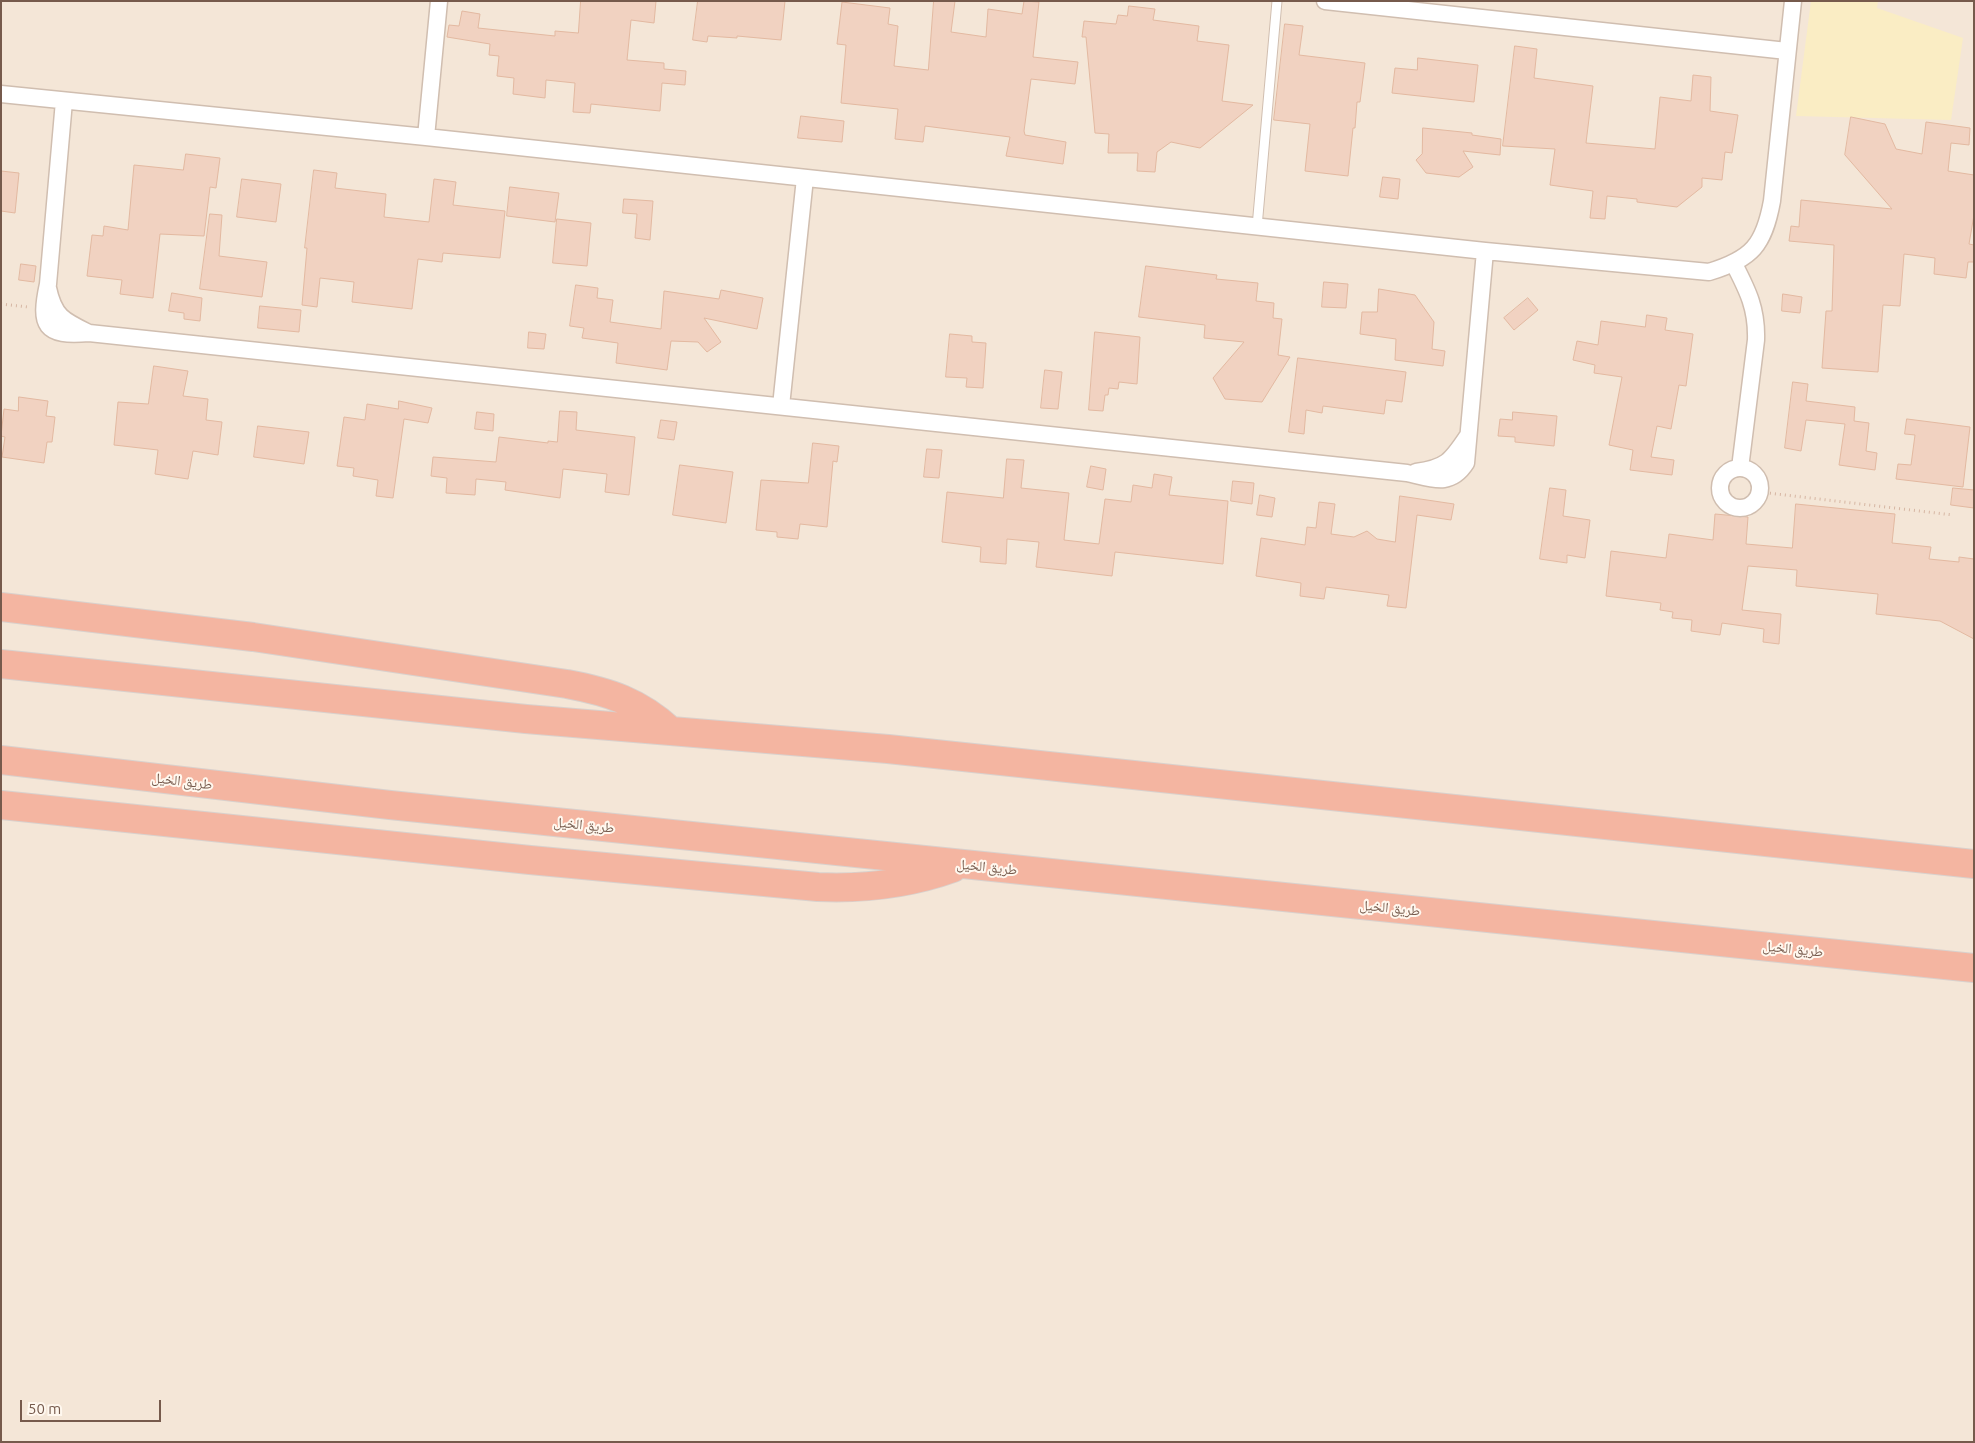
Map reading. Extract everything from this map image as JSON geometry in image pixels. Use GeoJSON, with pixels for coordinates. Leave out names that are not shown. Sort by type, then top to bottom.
{"type":"FeatureCollection","features":[{"type":"Feature","properties":{"kind":"highway"},"geometry":{"type":"LineString","coordinates":[[1,607],[253,637],[567,684],[628,700],[658,719],[670,731]]}},
{"type":"Feature","properties":{"kind":"highway"},"geometry":{"type":"LineString","coordinates":[[1,664],[376,704],[898,750],[1974,864]]}},
{"type":"Feature","properties":{"kind":"highway","name":"طريق الخيل"},"geometry":{"type":"LineString","coordinates":[[1,760],[390,805],[1974,968]]}},
{"type":"Feature","properties":{"kind":"highway"},"geometry":{"type":"LineString","coordinates":[[1,805],[530,860],[826,887],[867,887],[891,884],[940,873],[963,864]]}},
{"type":"Feature","properties":{"kind":"street"},"geometry":{"type":"LineString","coordinates":[[426,137],[439,1]]}},
{"type":"Feature","properties":{"kind":"street"},"geometry":{"type":"LineString","coordinates":[[1325,1],[1787,51]]}},
{"type":"Feature","properties":{"kind":"street"},"geometry":{"type":"LineString","coordinates":[[1,94],[426,137],[1485,251],[1709,272],[1734,264],[1754,248],[1768,226],[1793,1]]}},
{"type":"Feature","properties":{"kind":"street"},"geometry":{"type":"LineString","coordinates":[[64,101],[48,284],[43,308],[48,326],[64,335],[89,333],[1407,473],[1441,480],[1452,478],[1460,472],[1466,463],[1485,251]]}},
{"type":"Feature","properties":{"kind":"street"},"geometry":{"type":"LineString","coordinates":[[781,406],[805,178]]}},
{"type":"Feature","properties":{"kind":"street"},"geometry":{"type":"LineString","coordinates":[[1734,264],[1748,291],[1754,307],[1757,324],[1740,468]]}},
{"type":"Feature","properties":{"kind":"street"},"geometry":{"type":"LineString","coordinates":[[48,284],[51,300],[59,315],[65,321],[89,333]]}},
{"type":"Feature","properties":{"kind":"street"},"geometry":{"type":"LineString","coordinates":[[1740,468],[1747,470],[1758,478],[1760,492],[1753,504],[1740,509],[1728,504],[1723,498],[1721,485],[1723,478],[1733,470],[1740,468]]}},
{"type":"Feature","properties":{"kind":"lane"},"geometry":{"type":"LineString","coordinates":[[1257,227],[1277,1]]}},
{"type":"Feature","properties":{"kind":"path"},"geometry":{"type":"LineString","coordinates":[[1,304],[43,308]]}},
{"type":"Feature","properties":{"kind":"path"},"geometry":{"type":"LineString","coordinates":[[1760,492],[1953,515]]}},
{"type":"Feature","properties":{"kind":"shaded area"},"geometry":{"type":"Polygon","coordinates":[[[1,1],[1974,1],[1974,1442],[1,1442],[1,1]]]}},
{"type":"Feature","properties":{"kind":"sand"},"geometry":{"type":"Polygon","coordinates":[[[1811,1],[1878,1],[1877,8],[1963,38],[1951,120],[1796,116],[1811,1]]]}},
{"type":"Feature","properties":{"kind":"building"},"geometry":{"type":"Polygon","coordinates":[[[581,1],[656,1],[654,23],[631,20],[627,60],[664,63],[664,69],[686,71],[685,85],[662,83],[660,111],[591,104],[590,113],[573,112],[575,83],[546,80],[545,98],[513,94],[514,78],[497,76],[499,56],[489,55],[490,44],[447,37],[449,25],[459,26],[462,11],[480,14],[478,28],[555,36],[555,31],[578,33],[581,1]]]}},
{"type":"Feature","properties":{"kind":"building"},"geometry":{"type":"Polygon","coordinates":[[[698,1],[785,1],[781,40],[737,36],[737,38],[708,36],[707,42],[693,40],[698,1]]]}},
{"type":"Feature","properties":{"kind":"building"},"geometry":{"type":"Polygon","coordinates":[[[934,1],[955,1],[951,32],[986,37],[988,9],[1022,14],[1024,1],[1039,2],[1033,57],[1078,62],[1075,84],[1031,79],[1024,131],[1025,135],[1066,142],[1063,164],[1006,156],[1010,137],[925,126],[923,142],[895,139],[898,109],[841,103],[846,45],[837,44],[842,2],[890,8],[888,24],[898,26],[894,66],[928,70],[934,1]]]}},
{"type":"Feature","properties":{"kind":"building"},"geometry":{"type":"Polygon","coordinates":[[[1129,6],[1155,9],[1153,20],[1199,26],[1197,41],[1229,45],[1222,101],[1253,105],[1200,148],[1171,142],[1157,152],[1155,172],[1137,171],[1138,153],[1108,153],[1109,134],[1095,133],[1086,37],[1082,37],[1084,21],[1116,24],[1118,15],[1127,16],[1129,6]]]}},
{"type":"Feature","properties":{"kind":"building"},"geometry":{"type":"Polygon","coordinates":[[[1285,24],[1303,26],[1299,55],[1365,63],[1360,102],[1357,102],[1355,128],[1353,128],[1348,176],[1305,171],[1310,124],[1274,120],[1285,24]]]}},
{"type":"Feature","properties":{"kind":"building"},"geometry":{"type":"Polygon","coordinates":[[[1515,46],[1537,49],[1534,78],[1593,86],[1586,143],[1655,149],[1660,97],[1691,101],[1693,75],[1711,77],[1710,111],[1738,115],[1732,153],[1725,152],[1722,180],[1702,178],[1702,187],[1677,207],[1637,202],[1637,199],[1607,196],[1605,219],[1590,218],[1593,191],[1550,185],[1555,149],[1503,146],[1515,46]]]}},
{"type":"Feature","properties":{"kind":"building"},"geometry":{"type":"Polygon","coordinates":[[[1418,58],[1478,65],[1474,102],[1392,93],[1395,68],[1417,70],[1418,58]]]}},
{"type":"Feature","properties":{"kind":"building"},"geometry":{"type":"Polygon","coordinates":[[[801,116],[844,121],[842,142],[798,138],[801,116]]]}},
{"type":"Feature","properties":{"kind":"building"},"geometry":{"type":"Polygon","coordinates":[[[1851,117],[1885,124],[1896,149],[1922,154],[1926,122],[1970,128],[1969,145],[1951,143],[1948,171],[1974,175],[1974,215],[1969,244],[1974,245],[1974,262],[1968,262],[1966,278],[1934,274],[1935,258],[1904,254],[1900,306],[1883,305],[1878,372],[1822,368],[1826,311],[1832,311],[1834,245],[1789,241],[1791,226],[1799,227],[1801,200],[1892,209],[1845,155],[1851,117]]]}},
{"type":"Feature","properties":{"kind":"building"},"geometry":{"type":"Polygon","coordinates":[[[1423,128],[1472,133],[1472,135],[1501,139],[1500,155],[1463,151],[1473,167],[1459,177],[1426,173],[1416,160],[1422,154],[1423,128]]]}},
{"type":"Feature","properties":{"kind":"building"},"geometry":{"type":"Polygon","coordinates":[[[186,154],[220,158],[216,188],[210,187],[204,236],[160,234],[153,298],[120,294],[122,280],[87,276],[92,235],[103,236],[104,226],[128,230],[134,165],[183,170],[186,154]]]}},
{"type":"Feature","properties":{"kind":"building"},"geometry":{"type":"Polygon","coordinates":[[[314,170],[337,173],[335,188],[386,194],[384,217],[429,222],[434,179],[456,182],[453,205],[505,211],[500,258],[443,253],[442,262],[418,259],[412,309],[352,302],[354,282],[320,278],[317,307],[302,305],[307,248],[305,248],[314,170]]]}},
{"type":"Feature","properties":{"kind":"building"},"geometry":{"type":"Polygon","coordinates":[[[1,171],[19,173],[15,213],[1,211],[1,171]]]}},
{"type":"Feature","properties":{"kind":"building"},"geometry":{"type":"Polygon","coordinates":[[[1383,177],[1400,179],[1398,199],[1380,197],[1383,177]]]}},
{"type":"Feature","properties":{"kind":"building"},"geometry":{"type":"Polygon","coordinates":[[[242,179],[281,184],[276,222],[237,217],[242,179]]]}},
{"type":"Feature","properties":{"kind":"building"},"geometry":{"type":"Polygon","coordinates":[[[510,187],[559,193],[555,222],[507,216],[510,187]]]}},
{"type":"Feature","properties":{"kind":"building"},"geometry":{"type":"Polygon","coordinates":[[[624,199],[653,201],[650,240],[635,238],[637,214],[623,213],[624,199]]]}},
{"type":"Feature","properties":{"kind":"building"},"geometry":{"type":"Polygon","coordinates":[[[210,214],[222,215],[219,256],[267,262],[262,297],[200,289],[210,214]]]}},
{"type":"Feature","properties":{"kind":"building"},"geometry":{"type":"Polygon","coordinates":[[[557,219],[591,223],[587,266],[553,263],[557,219]]]}},
{"type":"Feature","properties":{"kind":"building"},"geometry":{"type":"Polygon","coordinates":[[[21,264],[36,266],[34,282],[19,280],[21,264]]]}},
{"type":"Feature","properties":{"kind":"building"},"geometry":{"type":"Polygon","coordinates":[[[1146,266],[1217,275],[1216,279],[1258,283],[1256,301],[1274,303],[1273,318],[1282,319],[1278,355],[1290,357],[1262,402],[1225,399],[1213,378],[1244,342],[1204,338],[1205,325],[1139,317],[1146,266]]]}},
{"type":"Feature","properties":{"kind":"building"},"geometry":{"type":"Polygon","coordinates":[[[1324,282],[1348,284],[1346,308],[1322,307],[1324,282]]]}},
{"type":"Feature","properties":{"kind":"building"},"geometry":{"type":"Polygon","coordinates":[[[576,285],[598,288],[597,298],[613,300],[610,322],[661,329],[664,291],[719,299],[721,290],[763,298],[757,329],[704,318],[721,342],[707,352],[698,342],[671,341],[667,370],[616,363],[618,343],[582,338],[584,328],[570,326],[576,285]]]}},
{"type":"Feature","properties":{"kind":"building"},"geometry":{"type":"Polygon","coordinates":[[[1379,289],[1415,295],[1434,322],[1432,349],[1445,351],[1443,366],[1395,360],[1396,339],[1360,334],[1362,312],[1377,312],[1379,289]]]}},
{"type":"Feature","properties":{"kind":"building"},"geometry":{"type":"Polygon","coordinates":[[[172,293],[202,298],[200,321],[184,319],[184,313],[169,311],[172,293]]]}},
{"type":"Feature","properties":{"kind":"building"},"geometry":{"type":"Polygon","coordinates":[[[1783,294],[1802,297],[1800,313],[1782,311],[1783,294]]]}},
{"type":"Feature","properties":{"kind":"building"},"geometry":{"type":"Polygon","coordinates":[[[1528,298],[1538,310],[1514,330],[1504,318],[1528,298]]]}},
{"type":"Feature","properties":{"kind":"building"},"geometry":{"type":"Polygon","coordinates":[[[260,306],[301,310],[299,332],[258,328],[260,306]]]}},
{"type":"Feature","properties":{"kind":"building"},"geometry":{"type":"Polygon","coordinates":[[[1647,315],[1667,318],[1665,330],[1693,334],[1686,386],[1679,385],[1671,429],[1657,426],[1651,457],[1674,460],[1672,475],[1630,470],[1633,450],[1609,445],[1622,377],[1594,373],[1595,365],[1573,360],[1577,341],[1598,345],[1601,321],[1645,327],[1647,315]]]}},
{"type":"Feature","properties":{"kind":"building"},"geometry":{"type":"Polygon","coordinates":[[[529,332],[546,334],[544,349],[528,348],[529,332]]]}},
{"type":"Feature","properties":{"kind":"building"},"geometry":{"type":"Polygon","coordinates":[[[1095,332],[1140,337],[1137,384],[1119,382],[1118,389],[1109,388],[1108,395],[1105,395],[1103,411],[1089,410],[1095,332]]]}},
{"type":"Feature","properties":{"kind":"building"},"geometry":{"type":"Polygon","coordinates":[[[950,334],[972,336],[972,342],[986,343],[983,388],[966,387],[967,378],[946,377],[950,334]]]}},
{"type":"Feature","properties":{"kind":"building"},"geometry":{"type":"Polygon","coordinates":[[[1298,358],[1406,372],[1402,402],[1386,400],[1384,414],[1323,406],[1322,413],[1306,410],[1304,434],[1289,432],[1298,358]]]}},
{"type":"Feature","properties":{"kind":"building"},"geometry":{"type":"Polygon","coordinates":[[[154,366],[188,371],[183,396],[208,399],[206,420],[222,422],[218,455],[193,451],[188,479],[155,474],[158,450],[114,445],[118,402],[148,404],[154,366]]]}},
{"type":"Feature","properties":{"kind":"building"},"geometry":{"type":"Polygon","coordinates":[[[1045,370],[1062,372],[1058,409],[1041,408],[1045,370]]]}},
{"type":"Feature","properties":{"kind":"building"},"geometry":{"type":"Polygon","coordinates":[[[1793,382],[1808,384],[1806,401],[1855,407],[1854,421],[1869,423],[1866,451],[1877,453],[1875,470],[1839,465],[1845,424],[1806,420],[1801,451],[1785,448],[1793,382]]]}},
{"type":"Feature","properties":{"kind":"building"},"geometry":{"type":"Polygon","coordinates":[[[19,397],[48,401],[46,416],[55,417],[52,442],[47,442],[44,463],[2,457],[5,437],[1,436],[4,409],[18,411],[19,397]]]}},
{"type":"Feature","properties":{"kind":"building"},"geometry":{"type":"Polygon","coordinates":[[[399,401],[432,408],[428,423],[404,419],[393,498],[376,496],[378,480],[353,476],[354,468],[337,466],[344,417],[365,420],[367,404],[398,409],[399,401]]]}},
{"type":"Feature","properties":{"kind":"building"},"geometry":{"type":"Polygon","coordinates":[[[560,411],[577,412],[576,430],[635,437],[629,495],[605,492],[607,474],[563,469],[560,498],[505,490],[506,482],[476,479],[475,495],[446,493],[447,478],[431,476],[433,457],[496,462],[499,437],[548,443],[548,441],[557,442],[560,411]]]}},
{"type":"Feature","properties":{"kind":"building"},"geometry":{"type":"Polygon","coordinates":[[[477,412],[494,414],[493,431],[475,429],[477,412]]]}},
{"type":"Feature","properties":{"kind":"building"},"geometry":{"type":"Polygon","coordinates":[[[1513,412],[1557,416],[1554,446],[1515,442],[1515,437],[1498,436],[1500,419],[1512,420],[1513,412]]]}},
{"type":"Feature","properties":{"kind":"building"},"geometry":{"type":"Polygon","coordinates":[[[1907,419],[1970,427],[1963,487],[1896,479],[1898,464],[1911,465],[1915,435],[1905,434],[1907,419]]]}},
{"type":"Feature","properties":{"kind":"building"},"geometry":{"type":"Polygon","coordinates":[[[661,420],[677,422],[674,440],[658,438],[661,420]]]}},
{"type":"Feature","properties":{"kind":"building"},"geometry":{"type":"Polygon","coordinates":[[[258,426],[309,432],[304,464],[254,457],[258,426]]]}},
{"type":"Feature","properties":{"kind":"building"},"geometry":{"type":"Polygon","coordinates":[[[813,443],[839,446],[837,462],[833,461],[827,527],[800,524],[798,539],[777,537],[777,532],[756,530],[761,480],[808,483],[813,443]]]}},
{"type":"Feature","properties":{"kind":"building"},"geometry":{"type":"Polygon","coordinates":[[[927,449],[942,450],[939,478],[924,477],[927,449]]]}},
{"type":"Feature","properties":{"kind":"building"},"geometry":{"type":"Polygon","coordinates":[[[1007,459],[1024,460],[1021,488],[1069,493],[1064,540],[1099,544],[1105,499],[1131,502],[1133,485],[1152,488],[1154,474],[1172,477],[1169,495],[1228,501],[1223,564],[1115,552],[1112,576],[1036,567],[1039,542],[1007,539],[1006,564],[980,562],[981,547],[942,542],[947,492],[1003,498],[1007,459]]]}},
{"type":"Feature","properties":{"kind":"building"},"geometry":{"type":"Polygon","coordinates":[[[680,465],[733,472],[726,523],[673,515],[680,465]]]}},
{"type":"Feature","properties":{"kind":"building"},"geometry":{"type":"Polygon","coordinates":[[[1091,466],[1106,469],[1103,490],[1087,487],[1091,466]]]}},
{"type":"Feature","properties":{"kind":"building"},"geometry":{"type":"Polygon","coordinates":[[[1233,481],[1254,483],[1252,504],[1231,501],[1233,481]]]}},
{"type":"Feature","properties":{"kind":"building"},"geometry":{"type":"Polygon","coordinates":[[[1550,488],[1566,490],[1563,516],[1590,520],[1585,558],[1567,555],[1567,563],[1540,559],[1550,488]]]}},
{"type":"Feature","properties":{"kind":"building"},"geometry":{"type":"Polygon","coordinates":[[[1953,488],[1974,490],[1974,508],[1951,505],[1953,488]]]}},
{"type":"Feature","properties":{"kind":"building"},"geometry":{"type":"Polygon","coordinates":[[[1260,495],[1275,498],[1272,517],[1257,515],[1260,495]]]}},
{"type":"Feature","properties":{"kind":"building"},"geometry":{"type":"Polygon","coordinates":[[[1400,496],[1454,504],[1451,520],[1417,515],[1406,608],[1387,606],[1389,595],[1326,587],[1324,599],[1300,596],[1301,583],[1256,576],[1261,538],[1305,545],[1307,527],[1316,528],[1319,502],[1335,504],[1331,534],[1354,537],[1367,531],[1377,539],[1395,542],[1400,496]]]}},
{"type":"Feature","properties":{"kind":"building"},"geometry":{"type":"Polygon","coordinates":[[[1796,504],[1895,514],[1892,543],[1931,547],[1929,559],[1959,562],[1959,557],[1974,559],[1974,639],[1940,621],[1876,614],[1878,594],[1796,586],[1797,570],[1748,566],[1742,610],[1781,614],[1779,644],[1763,642],[1764,629],[1722,623],[1720,635],[1691,631],[1692,620],[1672,618],[1673,612],[1660,610],[1661,603],[1606,596],[1611,551],[1666,558],[1669,534],[1713,540],[1715,514],[1748,517],[1746,544],[1792,548],[1796,504]]]}}]}
